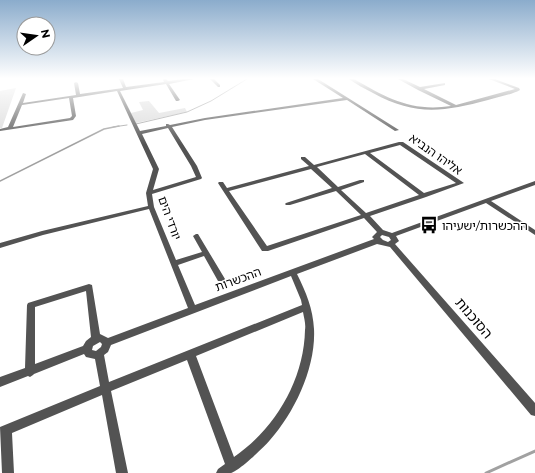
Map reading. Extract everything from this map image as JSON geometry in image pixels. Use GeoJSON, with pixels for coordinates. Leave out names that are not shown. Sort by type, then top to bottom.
{"type":"FeatureCollection","features":[{"type":"Feature","properties":{"kind":"street"},"geometry":{"type":"LineString","coordinates":[[10,128],[22,104],[42,101]]}},
{"type":"Feature","properties":{"kind":"street"},"geometry":{"type":"LineString","coordinates":[[0,130],[71,119],[74,116],[72,101]]}},
{"type":"Feature","properties":{"kind":"street","name":"יורדי הים"},"geometry":{"type":"LineString","coordinates":[[126,101],[138,133],[156,169],[149,193],[151,207],[176,263],[193,310]]}},
{"type":"Feature","properties":{"kind":"street"},"geometry":{"type":"LineString","coordinates":[[138,133],[168,125],[334,101]]}},
{"type":"Feature","properties":{"kind":"street"},"geometry":{"type":"LineString","coordinates":[[351,101],[397,130]]}},
{"type":"Feature","properties":{"kind":"street"},"geometry":{"type":"LineString","coordinates":[[394,101],[408,106],[434,110],[474,101]]}},
{"type":"Feature","properties":{"kind":"street"},"geometry":{"type":"LineString","coordinates":[[445,101],[455,106]]}},
{"type":"Feature","properties":{"kind":"street"},"geometry":{"type":"LineString","coordinates":[[149,193],[199,178],[194,166],[168,125]]}},
{"type":"Feature","properties":{"kind":"street","name":"אליהו הנביא"},"geometry":{"type":"LineString","coordinates":[[401,143],[461,183],[265,249],[226,190],[312,167],[366,153],[401,143]]}},
{"type":"Feature","properties":{"kind":"street"},"geometry":{"type":"LineString","coordinates":[[366,153],[424,196]]}},
{"type":"Feature","properties":{"kind":"street"},"geometry":{"type":"LineString","coordinates":[[303,158],[365,215],[381,232],[392,240]]}},
{"type":"Feature","properties":{"kind":"street"},"geometry":{"type":"LineString","coordinates":[[288,204],[362,181]]}},
{"type":"Feature","properties":{"kind":"street"},"geometry":{"type":"LineString","coordinates":[[381,232],[377,235],[377,241],[385,245],[392,240],[535,183]]}},
{"type":"Feature","properties":{"kind":"street"},"geometry":{"type":"LineString","coordinates":[[221,184],[226,190]]}},
{"type":"Feature","properties":{"kind":"street"},"geometry":{"type":"LineString","coordinates":[[487,201],[535,233]]}},
{"type":"Feature","properties":{"kind":"street"},"geometry":{"type":"LineString","coordinates":[[0,246],[42,233],[151,207]]}},
{"type":"Feature","properties":{"kind":"street"},"geometry":{"type":"LineString","coordinates":[[196,236],[221,279]]}},
{"type":"Feature","properties":{"kind":"street","name":"הסוכנות"},"geometry":{"type":"LineString","coordinates":[[392,240],[535,410]]}},
{"type":"Feature","properties":{"kind":"street","name":"ההכשרות"},"geometry":{"type":"LineString","coordinates":[[107,342],[377,241]]}},
{"type":"Feature","properties":{"kind":"street"},"geometry":{"type":"LineString","coordinates":[[176,263],[206,253]]}},
{"type":"Feature","properties":{"kind":"street"},"geometry":{"type":"LineString","coordinates":[[222,473],[252,452],[282,417],[294,395],[308,360],[310,338],[306,306],[299,282],[293,273]]}},
{"type":"Feature","properties":{"kind":"street"},"geometry":{"type":"LineString","coordinates":[[30,372],[31,305],[89,287],[96,339]]}},
{"type":"Feature","properties":{"kind":"street"},"geometry":{"type":"LineString","coordinates":[[8,473],[3,430],[306,306]]}},
{"type":"Feature","properties":{"kind":"street"},"geometry":{"type":"LineString","coordinates":[[0,382],[30,372],[87,349],[90,342],[96,339],[103,338],[107,342],[105,349],[99,354],[89,354],[87,349]]}},
{"type":"Feature","properties":{"kind":"street"},"geometry":{"type":"LineString","coordinates":[[99,354],[107,387],[122,473]]}},
{"type":"Feature","properties":{"kind":"street"},"geometry":{"type":"LineString","coordinates":[[190,354],[232,467]]}},
{"type":"Feature","properties":{"kind":"shaded area"},"geometry":{"type":"Polygon","coordinates":[[[0,101],[11,101],[2,128],[0,128],[0,101]]]}},
{"type":"Feature","properties":{"kind":"shaded area"},"geometry":{"type":"Polygon","coordinates":[[[149,101],[159,113],[185,108],[187,112],[136,123],[131,113],[143,110],[139,102],[149,101]]]}},
{"type":"Feature","properties":{"kind":"waterway"},"geometry":{"type":"LineString","coordinates":[[136,124],[187,112],[211,101]]}},
{"type":"Feature","properties":{"kind":"waterway"},"geometry":{"type":"LineString","coordinates":[[116,126],[127,125]]}},
{"type":"Feature","properties":{"kind":"waterway"},"geometry":{"type":"LineString","coordinates":[[0,181],[104,129],[116,126]]}},
{"type":"Feature","properties":{"kind":"waterway"},"geometry":{"type":"LineString","coordinates":[[486,473],[535,451]]}},
{"type":"Feature","properties":{"kind":"place","name":"ההכשרות/ישעיהו"},"geometry":{"type":"Point","coordinates":[429,225]}}]}
